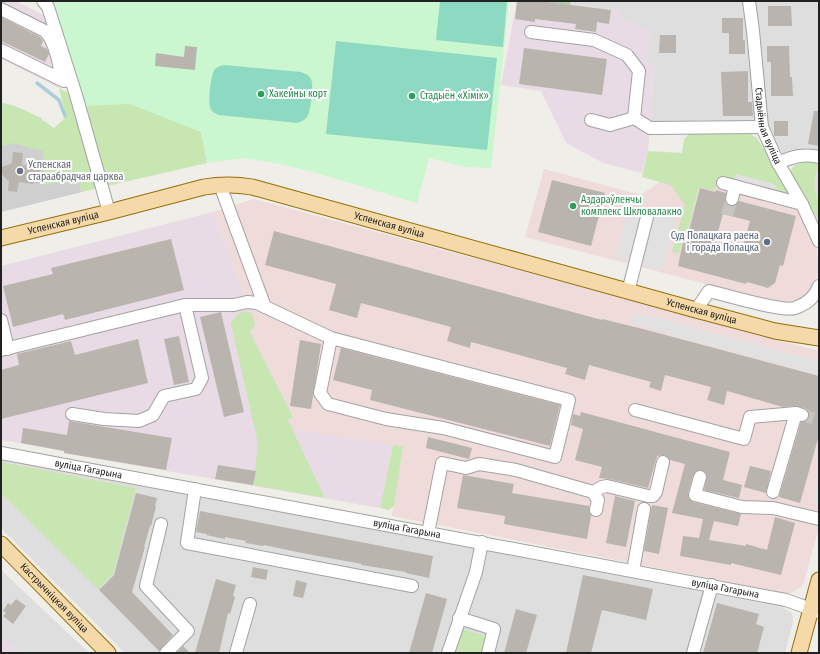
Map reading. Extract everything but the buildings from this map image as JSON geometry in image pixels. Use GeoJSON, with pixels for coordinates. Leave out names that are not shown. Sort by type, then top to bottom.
{"type":"FeatureCollection","features":[{"type":"Feature","properties":{"kind":"main road","name":"Успенская вуліца"},"geometry":{"type":"LineString","coordinates":[[1,238],[204,187],[235,184],[252,187],[628,292],[775,331],[819,347]]}},
{"type":"Feature","properties":{"kind":"main road","name":"Успенская вуліца"},"geometry":{"type":"LineString","coordinates":[[775,331],[819,338]]}},
{"type":"Feature","properties":{"kind":"main road","name":"Кастрычніцкая вуліца"},"geometry":{"type":"LineString","coordinates":[[1,544],[108,653]]}},
{"type":"Feature","properties":{"kind":"main road"},"geometry":{"type":"LineString","coordinates":[[799,653],[815,611],[819,580]]}},
{"type":"Feature","properties":{"kind":"street"},"geometry":{"type":"LineString","coordinates":[[35,1],[46,4],[74,86],[109,212]]}},
{"type":"Feature","properties":{"kind":"street","name":"Стадыённая вуліца"},"geometry":{"type":"LineString","coordinates":[[749,1],[762,127],[778,163],[802,204],[819,241]]}},
{"type":"Feature","properties":{"kind":"street"},"geometry":{"type":"LineString","coordinates":[[1,9],[45,31],[49,36],[60,67],[58,78]]}},
{"type":"Feature","properties":{"kind":"street"},"geometry":{"type":"LineString","coordinates":[[531,32],[594,40],[628,55],[639,71],[634,118]]}},
{"type":"Feature","properties":{"kind":"street"},"geometry":{"type":"LineString","coordinates":[[1,50],[74,86]]}},
{"type":"Feature","properties":{"kind":"street"},"geometry":{"type":"LineString","coordinates":[[591,120],[610,125],[634,118],[650,128],[762,127]]}},
{"type":"Feature","properties":{"kind":"street"},"geometry":{"type":"LineString","coordinates":[[778,163],[794,156],[810,154],[819,157]]}},
{"type":"Feature","properties":{"kind":"street"},"geometry":{"type":"LineString","coordinates":[[723,183],[802,204]]}},
{"type":"Feature","properties":{"kind":"street"},"geometry":{"type":"LineString","coordinates":[[220,185],[265,307]]}},
{"type":"Feature","properties":{"kind":"street"},"geometry":{"type":"LineString","coordinates":[[732,199],[735,186]]}},
{"type":"Feature","properties":{"kind":"street"},"geometry":{"type":"LineString","coordinates":[[628,292],[647,217]]}},
{"type":"Feature","properties":{"kind":"street"},"geometry":{"type":"LineString","coordinates":[[696,310],[709,290],[780,308],[794,309],[813,298],[818,291]]}},
{"type":"Feature","properties":{"kind":"street"},"geometry":{"type":"LineString","coordinates":[[1,320],[5,350],[185,305],[234,305],[247,302],[257,303],[331,338],[569,400],[555,457],[443,428],[386,419],[328,404],[320,393],[331,338]]}},
{"type":"Feature","properties":{"kind":"street"},"geometry":{"type":"LineString","coordinates":[[72,414],[104,419],[140,421],[153,415],[164,396],[196,389],[202,378],[185,305]]}},
{"type":"Feature","properties":{"kind":"street"},"geometry":{"type":"LineString","coordinates":[[635,410],[744,439],[750,418],[799,414],[773,492]]}},
{"type":"Feature","properties":{"kind":"street","name":"вуліца Гагарына"},"geometry":{"type":"LineString","coordinates":[[1,453],[786,600],[815,611]]}},
{"type":"Feature","properties":{"kind":"street"},"geometry":{"type":"LineString","coordinates":[[593,492],[607,486],[653,496],[656,492],[663,462]]}},
{"type":"Feature","properties":{"kind":"street"},"geometry":{"type":"LineString","coordinates":[[428,532],[442,463],[466,468],[479,464],[516,470],[593,492],[598,500],[596,510]]}},
{"type":"Feature","properties":{"kind":"street"},"geometry":{"type":"LineString","coordinates":[[700,477],[695,495],[742,507],[773,508],[819,519]]}},
{"type":"Feature","properties":{"kind":"street"},"geometry":{"type":"LineString","coordinates":[[195,489],[187,543],[412,586]]}},
{"type":"Feature","properties":{"kind":"street"},"geometry":{"type":"LineString","coordinates":[[632,571],[644,509]]}},
{"type":"Feature","properties":{"kind":"street"},"geometry":{"type":"LineString","coordinates":[[161,524],[146,586],[188,631],[166,653]]}},
{"type":"Feature","properties":{"kind":"street"},"geometry":{"type":"LineString","coordinates":[[448,653],[476,572],[482,542]]}},
{"type":"Feature","properties":{"kind":"street"},"geometry":{"type":"LineString","coordinates":[[693,653],[712,586]]}},
{"type":"Feature","properties":{"kind":"street"},"geometry":{"type":"LineString","coordinates":[[236,653],[250,604]]}},
{"type":"Feature","properties":{"kind":"street"},"geometry":{"type":"LineString","coordinates":[[460,618],[494,629],[488,653]]}},
{"type":"Feature","properties":{"kind":"shaded area"},"geometry":{"type":"Polygon","coordinates":[[[1,1],[16,1],[47,17],[66,75],[59,88],[1,59],[1,1]]]}},
{"type":"Feature","properties":{"kind":"shaded area"},"geometry":{"type":"Polygon","coordinates":[[[517,1],[539,1],[622,11],[620,19],[650,30],[648,63],[655,63],[648,151],[642,173],[603,163],[566,143],[541,91],[501,85],[517,1]]]}},
{"type":"Feature","properties":{"kind":"shaded area"},"geometry":{"type":"Polygon","coordinates":[[[571,1],[819,1],[819,150],[783,154],[769,132],[768,120],[650,121],[655,63],[648,63],[620,19],[621,11],[570,5],[571,1]]]}},
{"type":"Feature","properties":{"kind":"shaded area"},"geometry":{"type":"Polygon","coordinates":[[[1,103],[12,105],[41,118],[79,181],[82,192],[1,212],[1,103]]]}},
{"type":"Feature","properties":{"kind":"shaded area"},"geometry":{"type":"Polygon","coordinates":[[[750,134],[757,138],[791,196],[816,245],[818,266],[816,281],[809,295],[792,304],[779,303],[525,237],[544,169],[641,195],[690,161],[750,134]]]}},
{"type":"Feature","properties":{"kind":"shaded area"},"geometry":{"type":"Polygon","coordinates":[[[817,169],[819,170],[819,203],[814,186],[817,169]]]}},
{"type":"Feature","properties":{"kind":"shaded area"},"geometry":{"type":"Polygon","coordinates":[[[736,174],[774,184],[786,205],[732,190],[736,174]]]}},
{"type":"Feature","properties":{"kind":"shaded area"},"geometry":{"type":"Polygon","coordinates":[[[254,199],[819,351],[819,527],[804,582],[801,587],[791,593],[785,593],[392,516],[403,447],[293,429],[288,420],[293,417],[250,332],[255,325],[213,212],[254,199]]]}},
{"type":"Feature","properties":{"kind":"shaded area"},"geometry":{"type":"Polygon","coordinates":[[[629,205],[677,218],[662,271],[615,258],[629,205]]]}},
{"type":"Feature","properties":{"kind":"shaded area"},"geometry":{"type":"Polygon","coordinates":[[[213,212],[255,325],[250,332],[293,417],[288,420],[293,429],[393,445],[380,508],[64,453],[64,451],[1,440],[1,266],[213,212]]]}},
{"type":"Feature","properties":{"kind":"shaded area"},"geometry":{"type":"Polygon","coordinates":[[[634,312],[819,361],[819,375],[645,328],[646,327],[631,323],[634,312]]]}},
{"type":"Feature","properties":{"kind":"shaded area"},"geometry":{"type":"Polygon","coordinates":[[[1,458],[782,607],[791,612],[793,622],[785,653],[125,653],[1,528],[1,458]]]}},
{"type":"Feature","properties":{"kind":"shaded area"},"geometry":{"type":"Polygon","coordinates":[[[819,480],[819,504],[813,502],[819,480]]]}},
{"type":"Feature","properties":{"kind":"shaded area"},"geometry":{"type":"Polygon","coordinates":[[[1,570],[89,653],[24,653],[1,639],[1,570]]]}},
{"type":"Feature","properties":{"kind":"shaded area"},"geometry":{"type":"Polygon","coordinates":[[[1,639],[24,653],[1,653],[1,639]]]}},
{"type":"Feature","properties":{"kind":"green space"},"geometry":{"type":"Polygon","coordinates":[[[50,1],[509,1],[491,168],[466,167],[429,158],[417,203],[317,173],[280,164],[243,158],[207,163],[201,132],[130,104],[84,106],[74,70],[50,1]]]}},
{"type":"Feature","properties":{"kind":"green space"},"geometry":{"type":"Polygon","coordinates":[[[440,1],[507,1],[503,47],[436,40],[440,1]]]}},
{"type":"Feature","properties":{"kind":"green space"},"geometry":{"type":"Polygon","coordinates":[[[539,1],[571,1],[570,5],[539,1]]]}},
{"type":"Feature","properties":{"kind":"green space","name":"Стадыён «Хімік»"},"geometry":{"type":"Polygon","coordinates":[[[336,41],[497,58],[487,150],[326,134],[336,41]]]}},
{"type":"Feature","properties":{"kind":"green space","name":"Хакейны корт"},"geometry":{"type":"Polygon","coordinates":[[[224,65],[301,72],[309,76],[312,82],[312,92],[311,104],[307,117],[303,121],[297,123],[219,115],[213,112],[209,104],[212,76],[215,69],[224,65]]]}},
{"type":"Feature","properties":{"kind":"green space"},"geometry":{"type":"Polygon","coordinates":[[[74,70],[201,132],[207,163],[107,186],[74,70]]]}},
{"type":"Feature","properties":{"kind":"green space"},"geometry":{"type":"Polygon","coordinates":[[[59,88],[72,95],[98,188],[82,192],[79,181],[44,184],[43,151],[12,143],[5,146],[1,145],[1,103],[15,106],[29,112],[54,128],[66,117],[59,88]]]}},
{"type":"Feature","properties":{"kind":"green space"},"geometry":{"type":"Polygon","coordinates":[[[689,134],[750,134],[757,138],[791,196],[779,193],[736,174],[734,182],[718,178],[714,191],[699,187],[686,237],[683,236],[679,253],[672,252],[685,205],[671,185],[642,177],[648,151],[682,153],[684,139],[689,134]]]}},
{"type":"Feature","properties":{"kind":"green space"},"geometry":{"type":"Polygon","coordinates":[[[807,162],[819,164],[819,170],[817,170],[814,186],[819,203],[819,221],[791,174],[791,169],[795,165],[807,162]]]}},
{"type":"Feature","properties":{"kind":"green space"},"geometry":{"type":"Polygon","coordinates":[[[247,311],[252,314],[255,325],[250,332],[293,417],[288,420],[325,498],[253,485],[258,444],[231,324],[237,315],[247,311]]]}},
{"type":"Feature","properties":{"kind":"green space"},"geometry":{"type":"Polygon","coordinates":[[[393,445],[403,447],[394,506],[389,510],[380,508],[393,445]]]}},
{"type":"Feature","properties":{"kind":"green space"},"geometry":{"type":"Polygon","coordinates":[[[1,462],[136,488],[113,574],[98,589],[1,493],[1,462]]]}},
{"type":"Feature","properties":{"kind":"green space"},"geometry":{"type":"Polygon","coordinates":[[[461,629],[486,636],[482,653],[454,653],[461,629]]]}},
{"type":"Feature","properties":{"kind":"waterway"},"geometry":{"type":"LineString","coordinates":[[37,83],[59,100],[65,116]]}},
{"type":"Feature","properties":{"kind":"tunnel"},"geometry":{"type":"LineString","coordinates":[[727,215],[732,199]]}},
{"type":"Feature","properties":{"kind":"tunnel"},"geometry":{"type":"LineString","coordinates":[[802,415],[819,420]]}},
{"type":"Feature","properties":{"kind":"place","name":"Хакейны корт"},"geometry":{"type":"Point","coordinates":[261,94]}},
{"type":"Feature","properties":{"kind":"place","name":"Стадыён «Хімік»"},"geometry":{"type":"Point","coordinates":[412,96]}},
{"type":"Feature","properties":{"kind":"place","name":"Успенская стараабрадчая царква"},"geometry":{"type":"Point","coordinates":[20,171]}},
{"type":"Feature","properties":{"kind":"place","name":"Аздараўленчы комплекс Шкловалакно"},"geometry":{"type":"Point","coordinates":[573,206]}},
{"type":"Feature","properties":{"kind":"place","name":"Суд Полацкага раена і горада Полацка"},"geometry":{"type":"Point","coordinates":[767,242]}}]}
